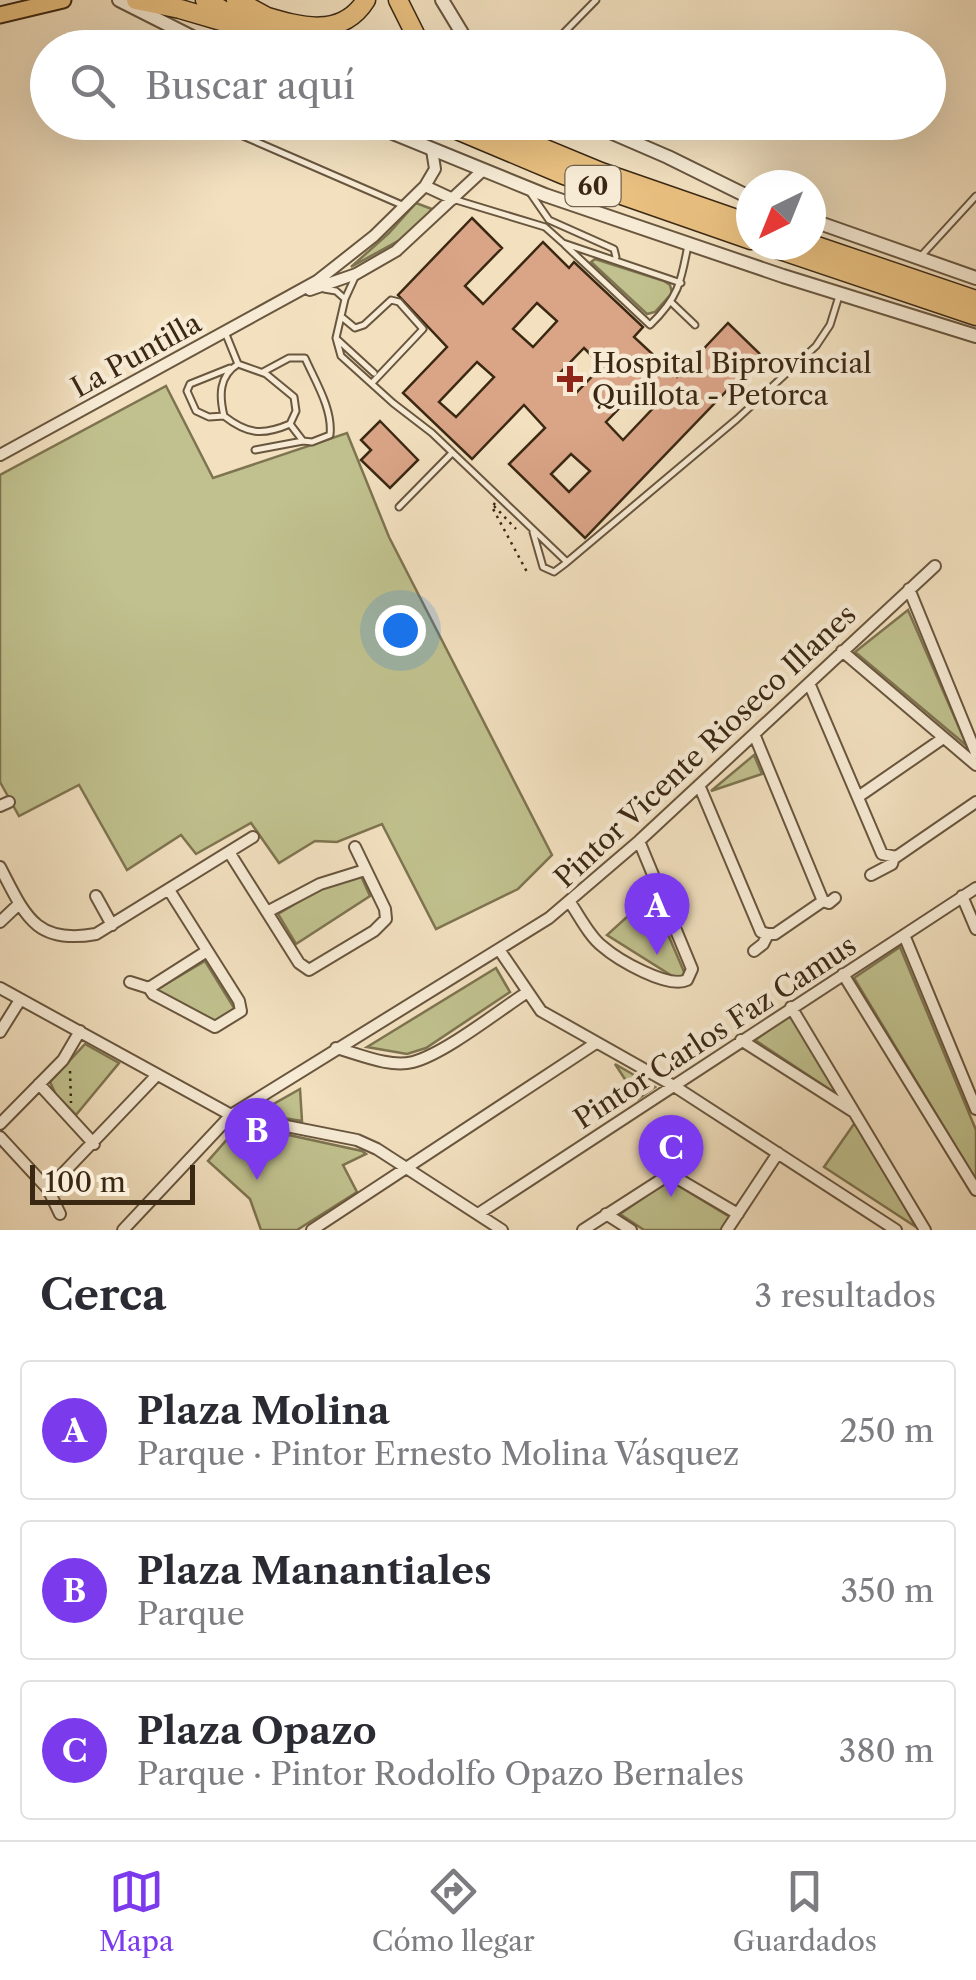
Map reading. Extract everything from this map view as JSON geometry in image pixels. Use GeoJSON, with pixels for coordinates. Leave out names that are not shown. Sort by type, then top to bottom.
{"type":"FeatureCollection","features":[{"type":"Feature","properties":{"kind":"highway"},"geometry":{"type":"LineString","coordinates":[[136,0],[261,24],[324,28],[350,18],[366,0]]}},
{"type":"Feature","properties":{"kind":"highway"},"geometry":{"type":"LineString","coordinates":[[205,0],[277,30]]}},
{"type":"Feature","properties":{"kind":"highway"},"geometry":{"type":"LineString","coordinates":[[236,0],[268,30]]}},
{"type":"Feature","properties":{"kind":"highway"},"geometry":{"type":"LineString","coordinates":[[398,0],[413,30]]}},
{"type":"Feature","properties":{"kind":"highway","name":"60"},"geometry":{"type":"LineString","coordinates":[[480,140],[564,176],[736,235]]}},
{"type":"Feature","properties":{"kind":"highway","name":"60"},"geometry":{"type":"LineString","coordinates":[[524,140],[601,172],[736,219]]}},
{"type":"Feature","properties":{"kind":"highway"},"geometry":{"type":"LineString","coordinates":[[543,140],[601,172]]}},
{"type":"Feature","properties":{"kind":"highway"},"geometry":{"type":"LineString","coordinates":[[826,249],[976,300]]}},
{"type":"Feature","properties":{"kind":"highway"},"geometry":{"type":"LineString","coordinates":[[810,260],[976,316]]}},
{"type":"Feature","properties":{"kind":"main road"},"geometry":{"type":"LineString","coordinates":[[0,15],[63,0]]}},
{"type":"Feature","properties":{"kind":"street"},"geometry":{"type":"LineString","coordinates":[[119,0],[178,30]]}},
{"type":"Feature","properties":{"kind":"street"},"geometry":{"type":"LineString","coordinates":[[442,0],[461,30]]}},
{"type":"Feature","properties":{"kind":"street"},"geometry":{"type":"LineString","coordinates":[[408,140],[526,188],[976,336]]}},
{"type":"Feature","properties":{"kind":"street"},"geometry":{"type":"LineString","coordinates":[[633,140],[736,191]]}},
{"type":"Feature","properties":{"kind":"street"},"geometry":{"type":"LineString","coordinates":[[432,150],[434,169],[425,186],[453,199]]}},
{"type":"Feature","properties":{"kind":"street","name":"La Puntilla"},"geometry":{"type":"LineString","coordinates":[[0,455],[295,296],[356,274],[408,242],[482,171]]}},
{"type":"Feature","properties":{"kind":"street","name":"La Puntilla"},"geometry":{"type":"LineString","coordinates":[[295,296],[348,258],[425,186]]}},
{"type":"Feature","properties":{"kind":"street"},"geometry":{"type":"LineString","coordinates":[[826,225],[976,278]]}},
{"type":"Feature","properties":{"kind":"street","name":"Pintor Vicente Rioseco Illanes"},"geometry":{"type":"LineString","coordinates":[[123,1230],[231,1115],[500,950],[570,901],[934,566]]}},
{"type":"Feature","properties":{"kind":"street"},"geometry":{"type":"LineString","coordinates":[[909,590],[976,753]]}},
{"type":"Feature","properties":{"kind":"street"},"geometry":{"type":"LineString","coordinates":[[842,650],[976,765]]}},
{"type":"Feature","properties":{"kind":"street"},"geometry":{"type":"LineString","coordinates":[[809,683],[882,854],[892,857],[976,802]]}},
{"type":"Feature","properties":{"kind":"street"},"geometry":{"type":"LineString","coordinates":[[699,785],[761,932],[775,934],[829,899],[754,734]]}},
{"type":"Feature","properties":{"kind":"street"},"geometry":{"type":"LineString","coordinates":[[858,797],[942,739]]}},
{"type":"Feature","properties":{"kind":"street"},"geometry":{"type":"LineString","coordinates":[[0,867],[20,904],[38,925],[50,933],[71,938],[96,934],[253,837]]}},
{"type":"Feature","properties":{"kind":"street"},"geometry":{"type":"LineString","coordinates":[[570,901],[600,946],[662,981],[675,984],[687,980],[692,969],[639,841]]}},
{"type":"Feature","properties":{"kind":"street"},"geometry":{"type":"LineString","coordinates":[[229,852],[304,969],[329,959],[381,926],[386,918],[372,878],[355,847]]}},
{"type":"Feature","properties":{"kind":"street"},"geometry":{"type":"LineString","coordinates":[[871,874],[892,864],[892,857]]}},
{"type":"Feature","properties":{"kind":"street"},"geometry":{"type":"LineString","coordinates":[[267,912],[320,884],[365,870]]}},
{"type":"Feature","properties":{"kind":"street","name":"Pintor Carlos Faz Camus"},"geometry":{"type":"LineString","coordinates":[[478,1214],[976,888]]}},
{"type":"Feature","properties":{"kind":"street"},"geometry":{"type":"LineString","coordinates":[[130,982],[149,988],[153,994],[216,1026],[242,1009],[169,890]]}},
{"type":"Feature","properties":{"kind":"street"},"geometry":{"type":"LineString","coordinates":[[96,896],[112,924]]}},
{"type":"Feature","properties":{"kind":"street"},"geometry":{"type":"LineString","coordinates":[[962,896],[976,930]]}},
{"type":"Feature","properties":{"kind":"street"},"geometry":{"type":"LineString","coordinates":[[0,922],[20,904]]}},
{"type":"Feature","properties":{"kind":"street"},"geometry":{"type":"LineString","coordinates":[[754,951],[764,944],[768,934]]}},
{"type":"Feature","properties":{"kind":"street"},"geometry":{"type":"LineString","coordinates":[[904,935],[976,1109]]}},
{"type":"Feature","properties":{"kind":"street"},"geometry":{"type":"LineString","coordinates":[[500,950],[541,1011],[674,1086],[896,1230]]}},
{"type":"Feature","properties":{"kind":"street"},"geometry":{"type":"LineString","coordinates":[[149,988],[207,951]]}},
{"type":"Feature","properties":{"kind":"street"},"geometry":{"type":"LineString","coordinates":[[844,974],[976,1190]]}},
{"type":"Feature","properties":{"kind":"street"},"geometry":{"type":"LineString","coordinates":[[0,988],[231,1115],[357,1140],[502,1230]]}},
{"type":"Feature","properties":{"kind":"street"},"geometry":{"type":"LineString","coordinates":[[336,1048],[384,1061],[410,1063],[526,993]]}},
{"type":"Feature","properties":{"kind":"street"},"geometry":{"type":"LineString","coordinates":[[0,1032],[20,1000]]}},
{"type":"Feature","properties":{"kind":"street"},"geometry":{"type":"LineString","coordinates":[[792,1006],[925,1230]]}},
{"type":"Feature","properties":{"kind":"street"},"geometry":{"type":"LineString","coordinates":[[0,1124],[65,1057],[80,1031]]}},
{"type":"Feature","properties":{"kind":"street"},"geometry":{"type":"LineString","coordinates":[[741,1040],[856,1114]]}},
{"type":"Feature","properties":{"kind":"street"},"geometry":{"type":"LineString","coordinates":[[312,1230],[596,1042]]}},
{"type":"Feature","properties":{"kind":"street"},"geometry":{"type":"LineString","coordinates":[[48,1188],[157,1074]]}},
{"type":"Feature","properties":{"kind":"street"},"geometry":{"type":"LineString","coordinates":[[40,1084],[94,1144]]}},
{"type":"Feature","properties":{"kind":"street"},"geometry":{"type":"LineString","coordinates":[[0,1136],[48,1188],[60,1214]]}},
{"type":"Feature","properties":{"kind":"street"},"geometry":{"type":"LineString","coordinates":[[727,1230],[778,1153]]}},
{"type":"Feature","properties":{"kind":"street"},"geometry":{"type":"LineString","coordinates":[[583,1230],[670,1174],[738,1214]]}},
{"type":"Feature","properties":{"kind":"street"},"geometry":{"type":"LineString","coordinates":[[606,1214],[631,1230]]}},
{"type":"Feature","properties":{"kind":"lane"},"geometry":{"type":"LineString","coordinates":[[567,30],[596,0]]}},
{"type":"Feature","properties":{"kind":"lane"},"geometry":{"type":"LineString","coordinates":[[252,140],[405,206]]}},
{"type":"Feature","properties":{"kind":"lane"},"geometry":{"type":"LineString","coordinates":[[526,188],[549,220],[604,243],[614,249],[616,257]]}},
{"type":"Feature","properties":{"kind":"lane"},"geometry":{"type":"LineString","coordinates":[[919,258],[976,196]]}},
{"type":"Feature","properties":{"kind":"lane"},"geometry":{"type":"LineString","coordinates":[[453,199],[545,228],[650,325],[672,304],[682,282],[688,242]]}},
{"type":"Feature","properties":{"kind":"lane"},"geometry":{"type":"LineString","coordinates":[[563,243],[682,282]]}},
{"type":"Feature","properties":{"kind":"lane"},"geometry":{"type":"LineString","coordinates":[[356,274],[344,299],[336,338],[342,356],[567,562]]}},
{"type":"Feature","properties":{"kind":"lane"},"geometry":{"type":"LineString","coordinates":[[318,288],[336,291],[344,299]]}},
{"type":"Feature","properties":{"kind":"lane"},"geometry":{"type":"LineString","coordinates":[[532,530],[543,567],[554,572],[737,419],[816,346],[830,325],[840,293]]}},
{"type":"Feature","properties":{"kind":"lane"},"geometry":{"type":"LineString","coordinates":[[343,318],[355,328],[364,325],[391,300],[399,302],[423,329],[372,384]]}},
{"type":"Feature","properties":{"kind":"lane"},"geometry":{"type":"LineString","coordinates":[[672,304],[696,325]]}},
{"type":"Feature","properties":{"kind":"lane"},"geometry":{"type":"LineString","coordinates":[[225,332],[236,365]]}},
{"type":"Feature","properties":{"kind":"lane"},"geometry":{"type":"LineString","coordinates":[[336,338],[374,373]]}},
{"type":"Feature","properties":{"kind":"lane"},"geometry":{"type":"LineString","coordinates":[[255,450],[312,442],[330,434],[332,425],[305,358],[289,358],[262,372]]}},
{"type":"Feature","properties":{"kind":"lane"},"geometry":{"type":"LineString","coordinates":[[224,416],[222,386],[236,365]]}},
{"type":"Feature","properties":{"kind":"lane"},"geometry":{"type":"LineString","coordinates":[[236,365],[262,372],[294,397],[296,411],[290,424],[273,432],[255,434],[224,416],[196,412],[187,391],[190,384],[236,365]]}},
{"type":"Feature","properties":{"kind":"lane"},"geometry":{"type":"LineString","coordinates":[[290,424],[303,441]]}},
{"type":"Feature","properties":{"kind":"lane"},"geometry":{"type":"LineString","coordinates":[[399,507],[452,453]]}},
{"type":"Feature","properties":{"kind":"path"},"geometry":{"type":"LineString","coordinates":[[493,505],[499,498]]}},
{"type":"Feature","properties":{"kind":"path"},"geometry":{"type":"LineString","coordinates":[[493,505],[516,529]]}},
{"type":"Feature","properties":{"kind":"path"},"geometry":{"type":"LineString","coordinates":[[493,505],[528,572]]}},
{"type":"Feature","properties":{"kind":"path"},"geometry":{"type":"LineString","coordinates":[[65,1057],[69,1062],[72,1120]]}},
{"type":"Feature","properties":{"kind":"green space"},"geometry":{"type":"Polygon","coordinates":[[[416,203],[437,211],[407,236],[351,267],[389,233],[416,203]]]}},
{"type":"Feature","properties":{"kind":"green space"},"geometry":{"type":"Polygon","coordinates":[[[595,259],[664,281],[672,293],[655,312],[647,314],[591,262],[595,259]]]}},
{"type":"Feature","properties":{"kind":"green space"},"geometry":{"type":"Polygon","coordinates":[[[166,386],[213,478],[347,433],[389,537],[552,855],[518,889],[436,929],[382,824],[337,842],[315,841],[279,863],[251,823],[196,854],[181,835],[127,870],[79,785],[19,816],[0,782],[0,475],[166,386]]]}},
{"type":"Feature","properties":{"kind":"green space"},"geometry":{"type":"Polygon","coordinates":[[[908,610],[967,746],[855,652],[908,610]]]}},
{"type":"Feature","properties":{"kind":"green space"},"geometry":{"type":"Polygon","coordinates":[[[754,755],[762,774],[711,791],[754,755]]]}},
{"type":"Feature","properties":{"kind":"green space"},"geometry":{"type":"Polygon","coordinates":[[[361,876],[370,896],[296,944],[278,914],[320,889],[361,876]]]}},
{"type":"Feature","properties":{"kind":"green space"},"geometry":{"type":"Polygon","coordinates":[[[651,895],[685,974],[677,979],[607,935],[651,895]]]}},
{"type":"Feature","properties":{"kind":"green space"},"geometry":{"type":"Polygon","coordinates":[[[900,947],[976,1130],[976,1180],[854,978],[900,947]]]}},
{"type":"Feature","properties":{"kind":"green space"},"geometry":{"type":"Polygon","coordinates":[[[205,961],[236,1011],[215,1023],[156,990],[205,961]]]}},
{"type":"Feature","properties":{"kind":"green space"},"geometry":{"type":"Polygon","coordinates":[[[496,968],[510,992],[426,1048],[407,1054],[367,1047],[496,968]]]}},
{"type":"Feature","properties":{"kind":"green space"},"geometry":{"type":"Polygon","coordinates":[[[790,1015],[838,1095],[755,1040],[790,1015]]]}},
{"type":"Feature","properties":{"kind":"green space"},"geometry":{"type":"Polygon","coordinates":[[[85,1044],[119,1063],[76,1115],[56,1095],[50,1082],[85,1044]]]}},
{"type":"Feature","properties":{"kind":"green space"},"geometry":{"type":"Polygon","coordinates":[[[615,1064],[655,1087],[638,1099],[615,1064]]]}},
{"type":"Feature","properties":{"kind":"green space"},"geometry":{"type":"Polygon","coordinates":[[[300,1089],[302,1121],[264,1115],[263,1110],[300,1089]]]}},
{"type":"Feature","properties":{"kind":"green space"},"geometry":{"type":"Polygon","coordinates":[[[856,1121],[916,1227],[824,1167],[856,1121]]]}},
{"type":"Feature","properties":{"kind":"green space"},"geometry":{"type":"Polygon","coordinates":[[[237,1128],[262,1133],[261,1129],[362,1151],[366,1154],[343,1165],[357,1192],[297,1230],[261,1230],[250,1199],[208,1161],[237,1128]]]}},
{"type":"Feature","properties":{"kind":"green space"},"geometry":{"type":"Polygon","coordinates":[[[669,1180],[730,1217],[721,1230],[644,1230],[620,1214],[669,1180]]]}},
{"type":"Feature","properties":{"kind":"building"},"geometry":{"type":"Polygon","coordinates":[[[472,218],[502,248],[465,286],[483,304],[543,242],[569,268],[574,262],[643,327],[634,337],[677,377],[728,323],[761,355],[585,538],[509,464],[545,428],[524,405],[472,459],[403,393],[447,347],[398,295],[472,218]],[[537,303],[513,329],[533,347],[557,321],[537,303]],[[584,348],[558,375],[576,393],[602,366],[584,348]],[[477,362],[439,402],[456,417],[494,377],[477,362]],[[640,387],[606,422],[623,440],[657,404],[640,387]],[[571,454],[551,474],[569,492],[590,471],[571,454]]]}},
{"type":"Feature","properties":{"kind":"building"},"geometry":{"type":"Polygon","coordinates":[[[380,421],[418,460],[390,488],[361,460],[371,450],[361,440],[380,421]]]}},
{"type":"Feature","properties":{"kind":"place","name":"Hospital Biprovincial Quillota - Petorca"},"geometry":{"type":"Point","coordinates":[570,379]}},
{"type":"Feature","properties":{"kind":"place","name":"Plaza Molina"},"geometry":{"type":"Point","coordinates":[657,955]}},
{"type":"Feature","properties":{"kind":"place","name":"Plaza Manantiales"},"geometry":{"type":"Point","coordinates":[257,1180]}},
{"type":"Feature","properties":{"kind":"place","name":"Plaza Opazo"},"geometry":{"type":"Point","coordinates":[671,1197]}}]}
